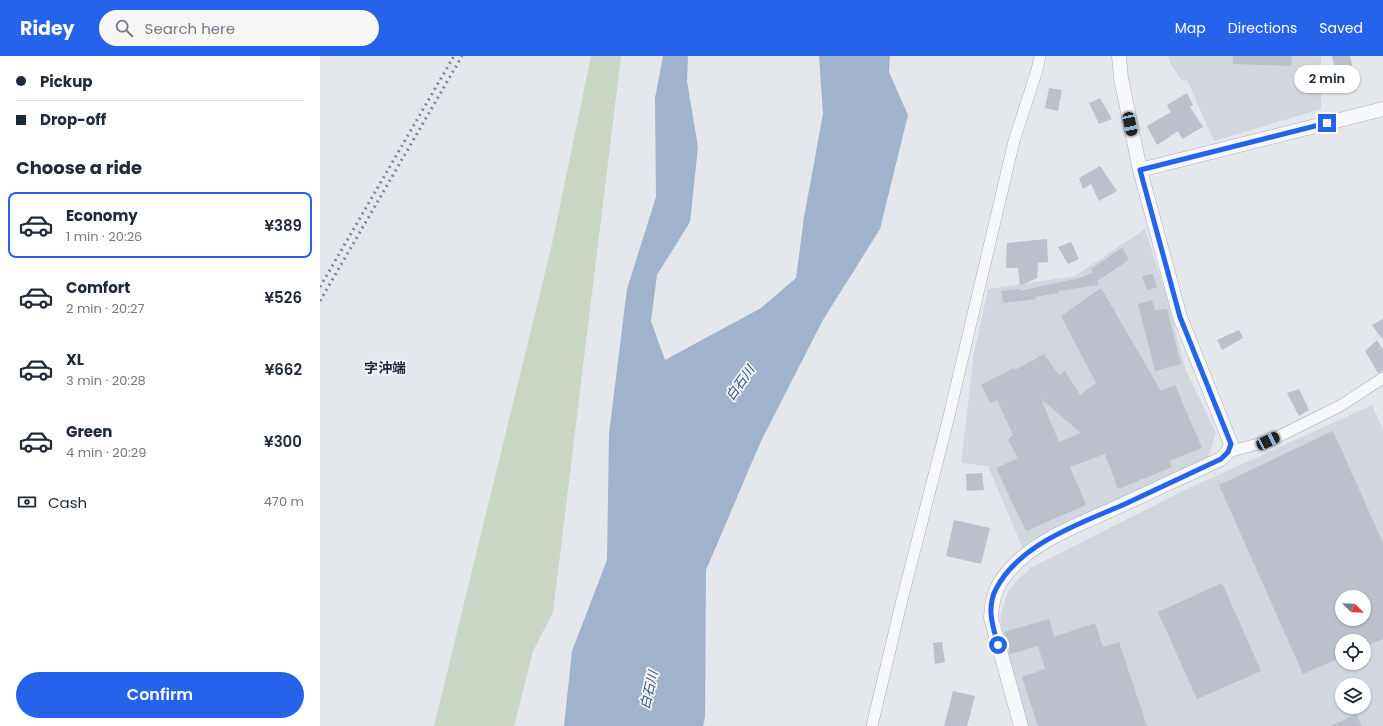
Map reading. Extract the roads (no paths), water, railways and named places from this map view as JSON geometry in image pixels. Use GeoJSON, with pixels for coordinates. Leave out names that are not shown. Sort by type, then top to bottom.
{"type":"FeatureCollection","features":[{"type":"Feature","properties":{"kind":"street"},"geometry":{"type":"LineString","coordinates":[[872,726],[900,608],[948,420],[1014,141],[1037,70],[1040,56]]}},
{"type":"Feature","properties":{"kind":"street"},"geometry":{"type":"LineString","coordinates":[[1021,726],[991,618],[992,602],[996,590],[1007,573],[1022,558],[1050,538],[1221,459],[1228,452],[1231,444],[1180,317],[1140,170],[1121,78],[1119,56]]}},
{"type":"Feature","properties":{"kind":"street"},"geometry":{"type":"LineString","coordinates":[[1140,170],[1383,109]]}},
{"type":"Feature","properties":{"kind":"street"},"geometry":{"type":"LineString","coordinates":[[1228,452],[1268,441],[1340,406],[1383,378]]}},
{"type":"Feature","properties":{"kind":"water","name":"白石川"},"geometry":{"type":"Polygon","coordinates":[[[663,56],[688,56],[687,81],[698,147],[690,222],[657,275],[651,321],[665,360],[761,308],[796,278],[804,217],[823,114],[819,56],[890,56],[889,72],[908,115],[880,229],[823,320],[761,441],[706,570],[705,717],[703,726],[564,726],[572,651],[607,560],[609,434],[627,289],[656,197],[655,98],[663,56]]]}},
{"type":"Feature","properties":{"kind":"railway"},"geometry":{"type":"LineString","coordinates":[[320,287],[454,56]]}},
{"type":"Feature","properties":{"kind":"railway"},"geometry":{"type":"LineString","coordinates":[[320,301],[462,56]]}},
{"type":"Feature","properties":{"kind":"district","name":"字沖端"},"geometry":{"type":"Point","coordinates":[385,368]}}]}
